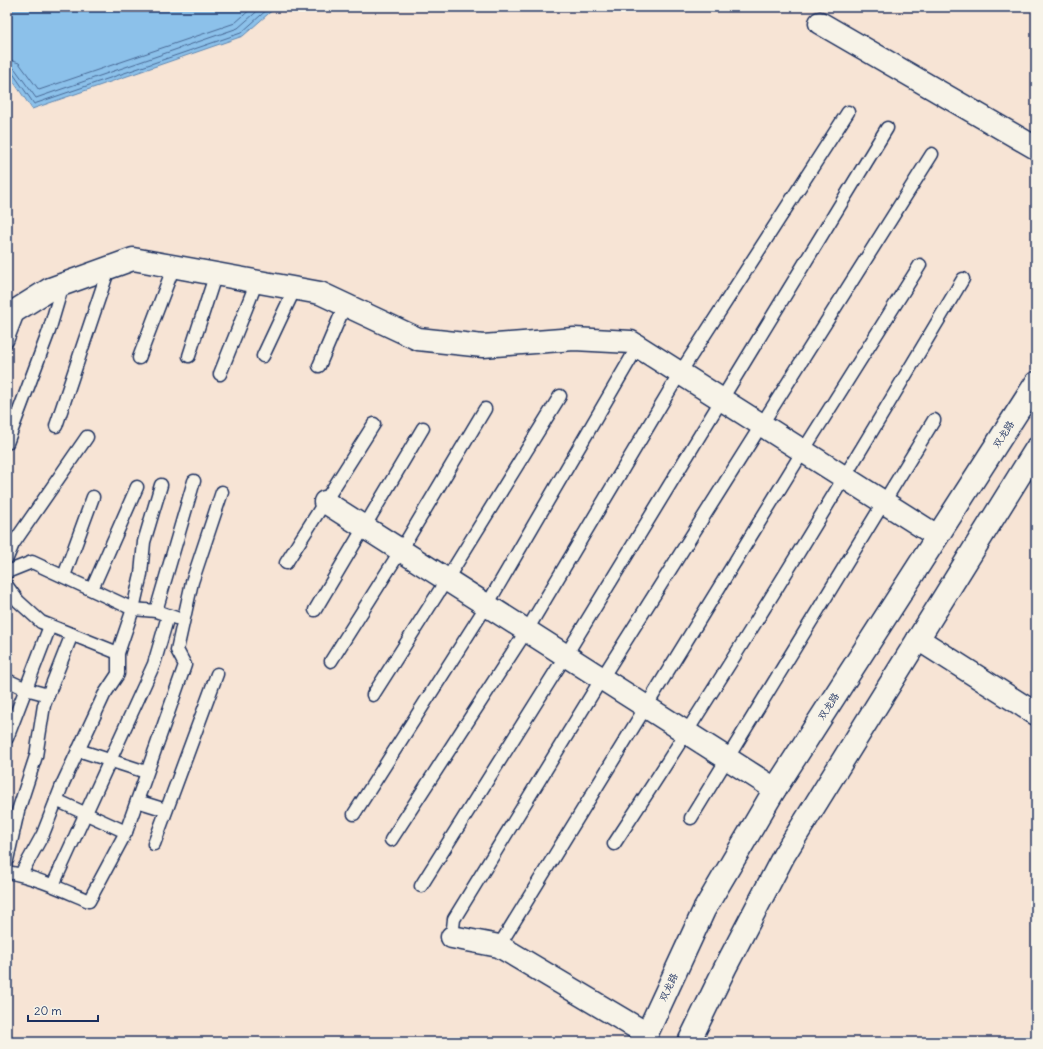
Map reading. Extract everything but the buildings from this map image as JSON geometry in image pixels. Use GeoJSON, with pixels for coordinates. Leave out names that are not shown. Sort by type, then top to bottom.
{"type":"FeatureCollection","features":[{"type":"Feature","properties":{"kind":"street"},"geometry":{"type":"LineString","coordinates":[[820,23],[1036,148]]}},
{"type":"Feature","properties":{"kind":"street"},"geometry":{"type":"LineString","coordinates":[[13,312],[50,289],[133,259],[320,293],[418,339],[483,346],[574,339],[631,342],[884,504],[937,536]]}},
{"type":"Feature","properties":{"kind":"street","name":"双龙路"},"geometry":{"type":"LineString","coordinates":[[645,1038],[704,910],[775,789],[1036,383]]}},
{"type":"Feature","properties":{"kind":"street"},"geometry":{"type":"LineString","coordinates":[[689,1042],[725,968],[784,855],[1036,449]]}},
{"type":"Feature","properties":{"kind":"street"},"geometry":{"type":"LineString","coordinates":[[325,502],[775,789]]}},
{"type":"Feature","properties":{"kind":"street"},"geometry":{"type":"LineString","coordinates":[[918,639],[1036,714]]}},
{"type":"Feature","properties":{"kind":"street"},"geometry":{"type":"LineString","coordinates":[[452,937],[499,946],[645,1038]]}},
{"type":"Feature","properties":{"kind":"lane"},"geometry":{"type":"LineString","coordinates":[[391,840],[527,630],[680,373],[848,112]]}},
{"type":"Feature","properties":{"kind":"lane"},"geometry":{"type":"LineString","coordinates":[[421,886],[566,655],[887,128]]}},
{"type":"Feature","properties":{"kind":"lane"},"geometry":{"type":"LineString","coordinates":[[452,937],[454,919],[602,678],[932,154]]}},
{"type":"Feature","properties":{"kind":"lane"},"geometry":{"type":"LineString","coordinates":[[499,946],[803,451],[920,265]]}},
{"type":"Feature","properties":{"kind":"lane"},"geometry":{"type":"LineString","coordinates":[[139,358],[174,266]]}},
{"type":"Feature","properties":{"kind":"lane"},"geometry":{"type":"LineString","coordinates":[[56,426],[109,268]]}},
{"type":"Feature","properties":{"kind":"lane"},"geometry":{"type":"LineString","coordinates":[[188,356],[216,273]]}},
{"type":"Feature","properties":{"kind":"lane"},"geometry":{"type":"LineString","coordinates":[[614,844],[687,733],[845,478],[963,278]]}},
{"type":"Feature","properties":{"kind":"lane"},"geometry":{"type":"LineString","coordinates":[[220,374],[257,281]]}},
{"type":"Feature","properties":{"kind":"lane"},"geometry":{"type":"LineString","coordinates":[[7,443],[49,331],[63,284]]}},
{"type":"Feature","properties":{"kind":"lane"},"geometry":{"type":"LineString","coordinates":[[263,356],[295,288]]}},
{"type":"Feature","properties":{"kind":"lane"},"geometry":{"type":"LineString","coordinates":[[319,366],[345,305]]}},
{"type":"Feature","properties":{"kind":"lane"},"geometry":{"type":"LineString","coordinates":[[7,341],[13,312]]}},
{"type":"Feature","properties":{"kind":"lane"},"geometry":{"type":"LineString","coordinates":[[354,814],[486,605],[638,346]]}},
{"type":"Feature","properties":{"kind":"lane"},"geometry":{"type":"LineString","coordinates":[[373,695],[447,579],[560,396]]}},
{"type":"Feature","properties":{"kind":"lane"},"geometry":{"type":"LineString","coordinates":[[331,661],[401,550],[485,409]]}},
{"type":"Feature","properties":{"kind":"lane"},"geometry":{"type":"LineString","coordinates":[[691,818],[934,420]]}},
{"type":"Feature","properties":{"kind":"lane"},"geometry":{"type":"LineString","coordinates":[[286,563],[374,424]]}},
{"type":"Feature","properties":{"kind":"lane"},"geometry":{"type":"LineString","coordinates":[[315,610],[423,428]]}},
{"type":"Feature","properties":{"kind":"lane"},"geometry":{"type":"LineString","coordinates":[[7,558],[13,544],[87,437]]}},
{"type":"Feature","properties":{"kind":"lane"},"geometry":{"type":"LineString","coordinates":[[156,611],[194,481]]}},
{"type":"Feature","properties":{"kind":"lane"},"geometry":{"type":"LineString","coordinates":[[21,874],[43,834],[56,800],[104,695],[118,674],[118,653],[133,609],[141,574],[144,542],[161,485]]}},
{"type":"Feature","properties":{"kind":"lane"},"geometry":{"type":"LineString","coordinates":[[92,589],[137,487]]}},
{"type":"Feature","properties":{"kind":"lane"},"geometry":{"type":"LineString","coordinates":[[7,872],[21,874],[53,885],[89,901],[126,832],[185,665],[177,650],[192,582],[222,492]]}},
{"type":"Feature","properties":{"kind":"lane"},"geometry":{"type":"LineString","coordinates":[[64,576],[93,497]]}},
{"type":"Feature","properties":{"kind":"lane"},"geometry":{"type":"LineString","coordinates":[[7,572],[32,562],[133,609],[156,611],[184,622]]}},
{"type":"Feature","properties":{"kind":"lane"},"geometry":{"type":"LineString","coordinates":[[7,586],[18,601],[41,622],[118,653]]}},
{"type":"Feature","properties":{"kind":"lane"},"geometry":{"type":"LineString","coordinates":[[53,885],[154,664],[168,616]]}},
{"type":"Feature","properties":{"kind":"lane"},"geometry":{"type":"LineString","coordinates":[[8,731],[50,626]]}},
{"type":"Feature","properties":{"kind":"lane"},"geometry":{"type":"LineString","coordinates":[[7,860],[18,811],[36,756],[44,705],[72,634]]}},
{"type":"Feature","properties":{"kind":"lane"},"geometry":{"type":"LineString","coordinates":[[154,844],[217,674]]}},
{"type":"Feature","properties":{"kind":"lane"},"geometry":{"type":"LineString","coordinates":[[7,680],[26,689],[48,695]]}},
{"type":"Feature","properties":{"kind":"lane"},"geometry":{"type":"LineString","coordinates":[[78,750],[146,772]]}},
{"type":"Feature","properties":{"kind":"lane"},"geometry":{"type":"LineString","coordinates":[[56,800],[126,832]]}},
{"type":"Feature","properties":{"kind":"lane"},"geometry":{"type":"LineString","coordinates":[[137,801],[166,810]]}},
{"type":"Feature","properties":{"kind":"water"},"geometry":{"type":"Polygon","coordinates":[[[7,7],[276,7],[243,36],[32,109],[7,72],[7,7]]]}}]}
